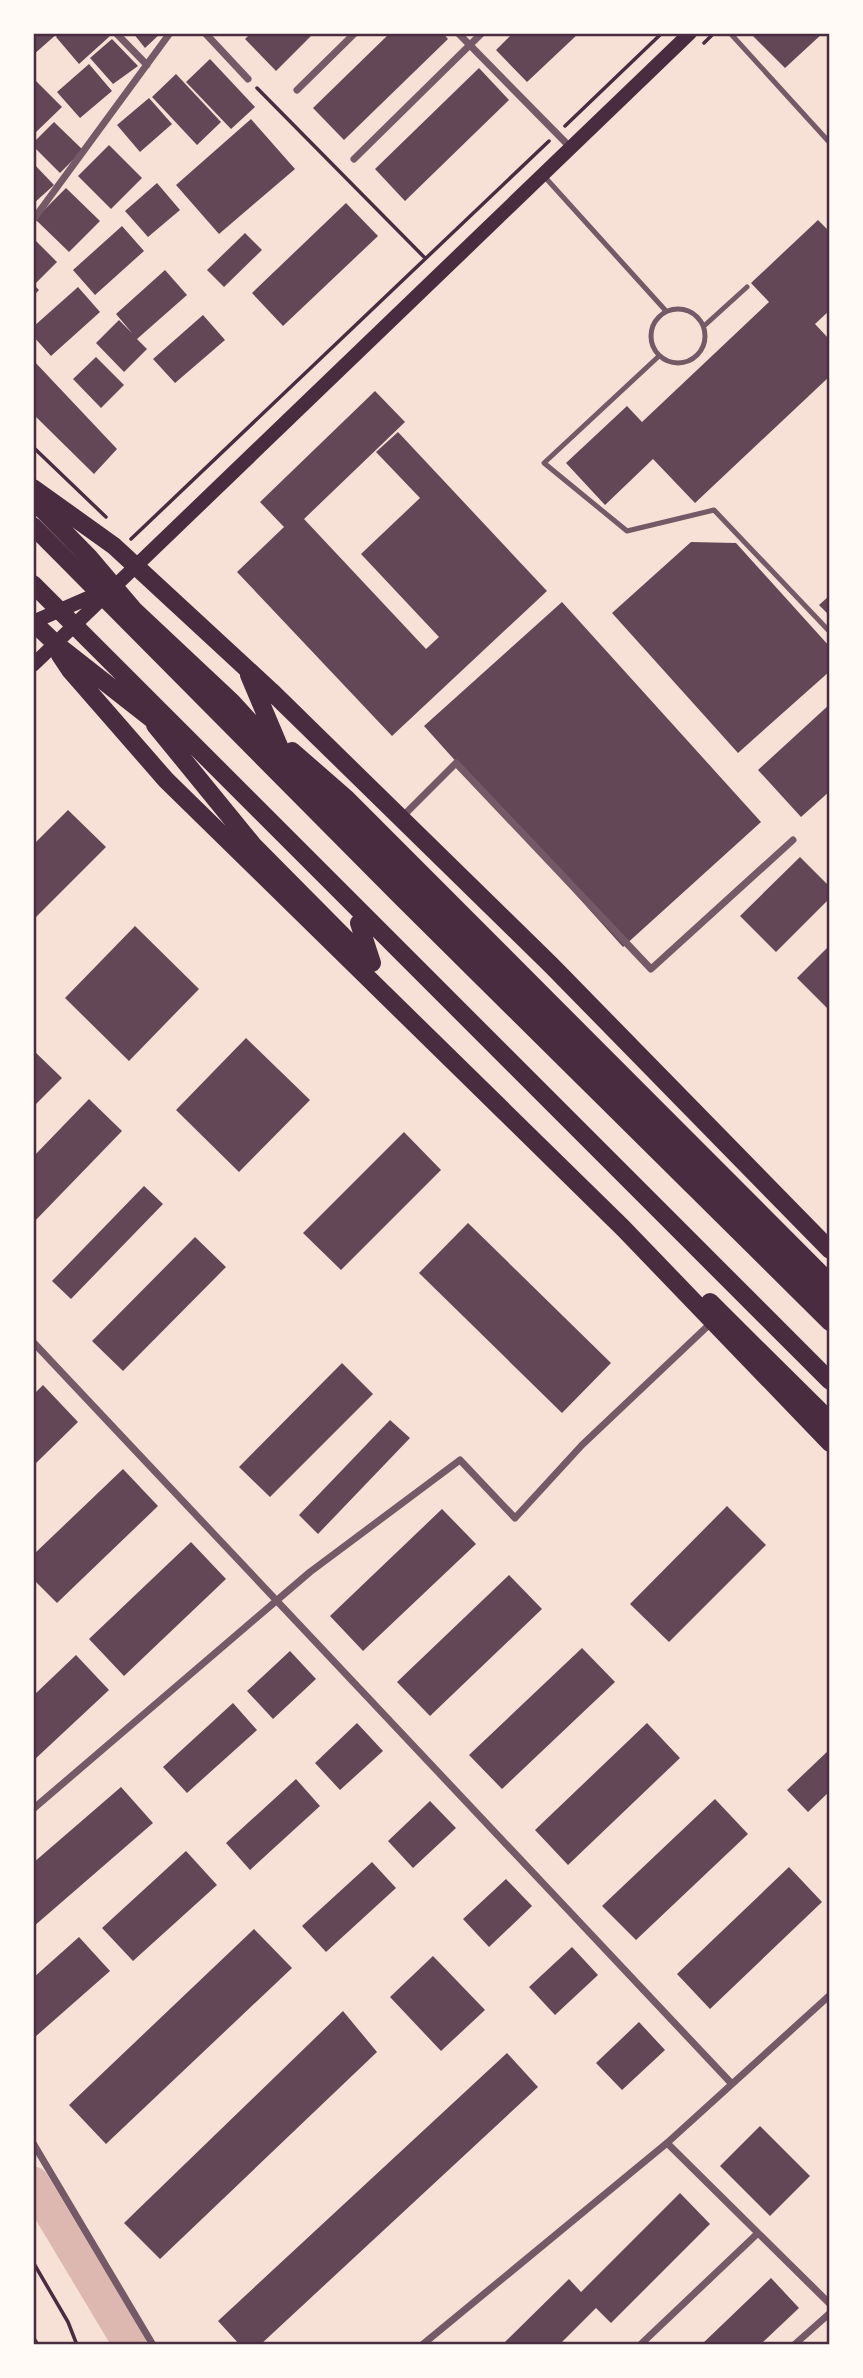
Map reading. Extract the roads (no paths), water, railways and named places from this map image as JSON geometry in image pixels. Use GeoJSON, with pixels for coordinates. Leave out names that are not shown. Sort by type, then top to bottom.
{"type":"FeatureCollection","features":[{"type":"Feature","properties":{"kind":"highway"},"geometry":{"type":"LineString","coordinates":[[33,488],[137,565],[246,667],[551,965],[830,1250]]}},
{"type":"Feature","properties":{"kind":"highway"},"geometry":{"type":"LineString","coordinates":[[33,500],[89,557],[134,610],[232,702],[285,759],[830,1302]]}},
{"type":"Feature","properties":{"kind":"highway"},"geometry":{"type":"LineString","coordinates":[[33,526],[419,915],[830,1322]]}},
{"type":"Feature","properties":{"kind":"highway"},"geometry":{"type":"LineString","coordinates":[[33,584],[830,1381]]}},
{"type":"Feature","properties":{"kind":"highway"},"geometry":{"type":"LineString","coordinates":[[113,606],[296,754],[347,799],[830,1283]]}},
{"type":"Feature","properties":{"kind":"highway"},"geometry":{"type":"LineString","coordinates":[[33,622],[56,644],[173,736],[830,1394]]}},
{"type":"Feature","properties":{"kind":"highway"},"geometry":{"type":"LineString","coordinates":[[80,632],[253,845],[830,1421]]}},
{"type":"Feature","properties":{"kind":"highway"},"geometry":{"type":"LineString","coordinates":[[56,644],[70,670],[166,780],[623,1228],[830,1443]]}},
{"type":"Feature","properties":{"kind":"highway"},"geometry":{"type":"LineString","coordinates":[[246,667],[285,759]]}},
{"type":"Feature","properties":{"kind":"highway"},"geometry":{"type":"LineString","coordinates":[[232,702],[308,727]]}},
{"type":"Feature","properties":{"kind":"highway"},"geometry":{"type":"LineString","coordinates":[[166,780],[244,806]]}},
{"type":"Feature","properties":{"kind":"highway"},"geometry":{"type":"LineString","coordinates":[[359,923],[381,991]]}},
{"type":"Feature","properties":{"kind":"main road"},"geometry":{"type":"LineString","coordinates":[[33,664],[690,33]]}},
{"type":"Feature","properties":{"kind":"main road"},"geometry":{"type":"LineString","coordinates":[[33,622],[115,587]]}},
{"type":"Feature","properties":{"kind":"street"},"geometry":{"type":"LineString","coordinates":[[116,33],[147,65]]}},
{"type":"Feature","properties":{"kind":"street"},"geometry":{"type":"LineString","coordinates":[[33,220],[170,33]]}},
{"type":"Feature","properties":{"kind":"street"},"geometry":{"type":"LineString","coordinates":[[205,33],[248,79]]}},
{"type":"Feature","properties":{"kind":"street"},"geometry":{"type":"LineString","coordinates":[[297,90],[355,33]]}},
{"type":"Feature","properties":{"kind":"street"},"geometry":{"type":"LineString","coordinates":[[458,33],[571,148]]}},
{"type":"Feature","properties":{"kind":"street"},"geometry":{"type":"LineString","coordinates":[[354,159],[482,33]]}},
{"type":"Feature","properties":{"kind":"street"},"geometry":{"type":"LineString","coordinates":[[401,818],[456,763],[651,969],[793,840]]}},
{"type":"Feature","properties":{"kind":"street"},"geometry":{"type":"LineString","coordinates":[[33,1810],[310,1572],[460,1460],[515,1518],[582,1445],[712,1321]]}},
{"type":"Feature","properties":{"kind":"street"},"geometry":{"type":"LineString","coordinates":[[33,1342],[732,2084]]}},
{"type":"Feature","properties":{"kind":"street"},"geometry":{"type":"LineString","coordinates":[[422,2345],[667,2143],[830,1994]]}},
{"type":"Feature","properties":{"kind":"street"},"geometry":{"type":"LineString","coordinates":[[33,2143],[153,2345]]}},
{"type":"Feature","properties":{"kind":"street"},"geometry":{"type":"LineString","coordinates":[[667,2143],[830,2304]]}},
{"type":"Feature","properties":{"kind":"street"},"geometry":{"type":"LineString","coordinates":[[640,2345],[758,2233]]}},
{"type":"Feature","properties":{"kind":"street"},"geometry":{"type":"LineString","coordinates":[[794,2345],[830,2313]]}},
{"type":"Feature","properties":{"kind":"lane"},"geometry":{"type":"LineString","coordinates":[[730,33],[830,143]]}},
{"type":"Feature","properties":{"kind":"lane"},"geometry":{"type":"LineString","coordinates":[[543,175],[666,311]]}},
{"type":"Feature","properties":{"kind":"lane"},"geometry":{"type":"LineString","coordinates":[[704,326],[747,287]]}},
{"type":"Feature","properties":{"kind":"lane"},"geometry":{"type":"LineString","coordinates":[[684,309],[700,318],[704,326],[705,345],[693,359],[676,363],[659,356],[651,341],[651,332],[659,317],[666,311],[684,309]]}},
{"type":"Feature","properties":{"kind":"lane"},"geometry":{"type":"LineString","coordinates":[[659,356],[544,463],[627,531],[713,510],[830,632]]}},
{"type":"Feature","properties":{"kind":"waterway"},"geometry":{"type":"LineString","coordinates":[[33,2183],[130,2345]]}}]}
